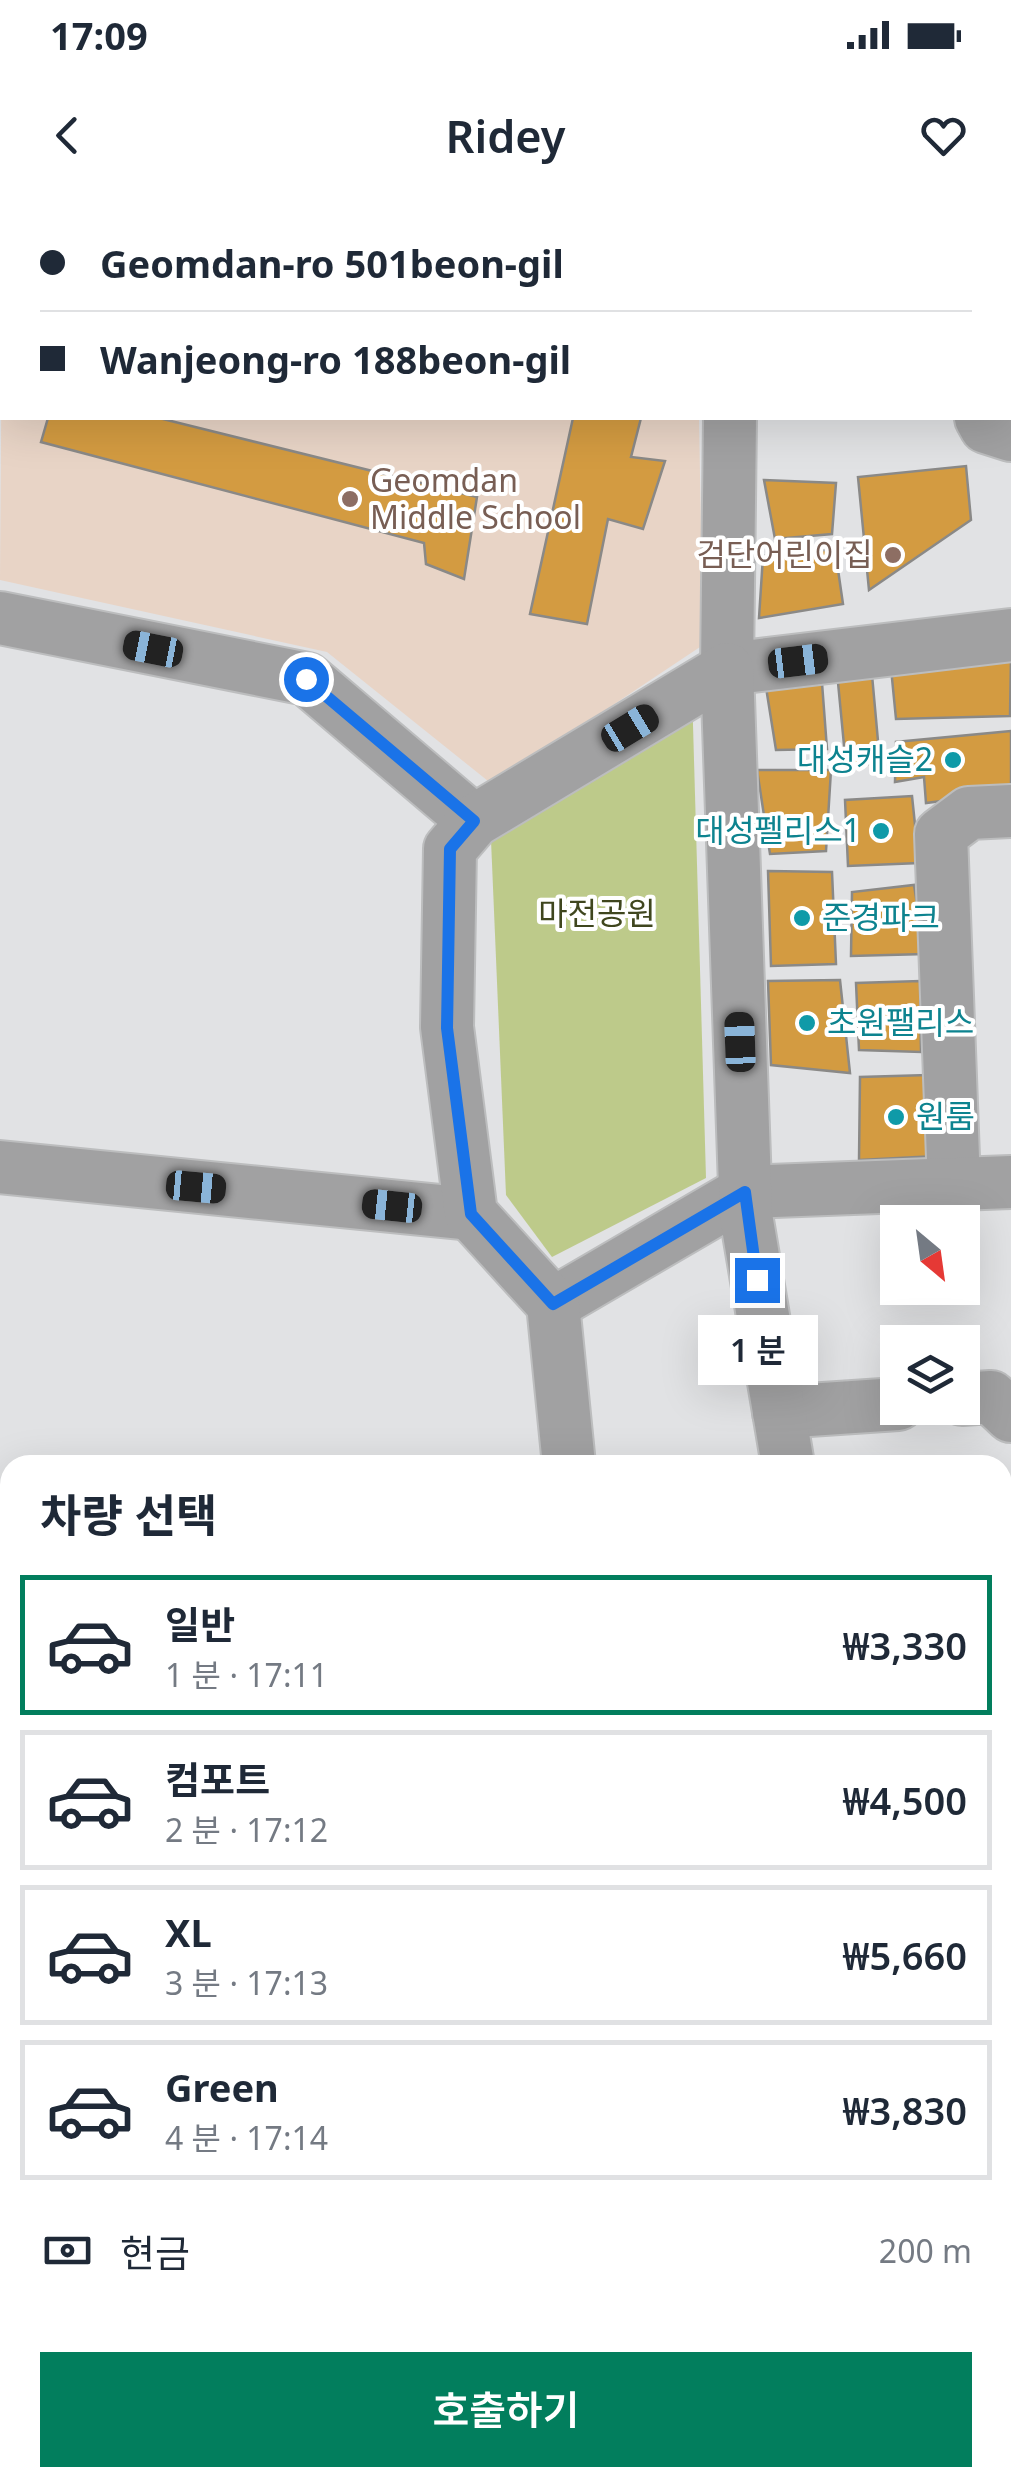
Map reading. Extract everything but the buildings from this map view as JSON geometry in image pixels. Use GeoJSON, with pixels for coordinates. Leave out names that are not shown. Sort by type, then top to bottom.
{"type":"FeatureCollection","features":[{"type":"Feature","properties":{"kind":"street"},"geometry":{"type":"LineString","coordinates":[[730,420],[727,669],[745,1192],[786,1455]]}},
{"type":"Feature","properties":{"kind":"street"},"geometry":{"type":"LineString","coordinates":[[982,420],[986,427],[1011,435]]}},
{"type":"Feature","properties":{"kind":"street"},"geometry":{"type":"LineString","coordinates":[[0,618],[306,679],[474,821]]}},
{"type":"Feature","properties":{"kind":"street"},"geometry":{"type":"LineString","coordinates":[[568,1455],[553,1304],[471,1214],[447,1028],[450,849],[474,821],[727,669],[1011,636]]}},
{"type":"Feature","properties":{"kind":"street"},"geometry":{"type":"LineString","coordinates":[[954,1184],[941,834],[969,813],[1011,811]]}},
{"type":"Feature","properties":{"kind":"street"},"geometry":{"type":"LineString","coordinates":[[0,1167],[471,1214]]}},
{"type":"Feature","properties":{"kind":"street"},"geometry":{"type":"LineString","coordinates":[[553,1304],[745,1192],[1011,1182]]}},
{"type":"Feature","properties":{"kind":"street"},"geometry":{"type":"LineString","coordinates":[[980,1397],[991,1396],[1011,1416]]}},
{"type":"Feature","properties":{"kind":"street"},"geometry":{"type":"LineString","coordinates":[[779,1412],[880,1405]]}},
{"type":"Feature","properties":{"kind":"shaded area","name":"Geomdan Middle School"},"geometry":{"type":"Polygon","coordinates":[[[1,420],[699,420],[703,645],[493,785],[327,652],[0,580],[1,420]]]}},
{"type":"Feature","properties":{"kind":"green space","name":"마전공원"},"geometry":{"type":"Polygon","coordinates":[[[692,690],[706,1178],[552,1257],[506,1195],[491,840],[692,690]]]}},
{"type":"Feature","properties":{"kind":"place","name":"Geomdan Middle School"},"geometry":{"type":"Point","coordinates":[350,499]}},
{"type":"Feature","properties":{"kind":"place","name":"검단어린이집"},"geometry":{"type":"Point","coordinates":[893,555]}},
{"type":"Feature","properties":{"kind":"place","name":"대성캐슬2"},"geometry":{"type":"Point","coordinates":[953,760]}},
{"type":"Feature","properties":{"kind":"place","name":"대성펠리스1"},"geometry":{"type":"Point","coordinates":[881,831]}},
{"type":"Feature","properties":{"kind":"place","name":"준경파크"},"geometry":{"type":"Point","coordinates":[802,918]}},
{"type":"Feature","properties":{"kind":"place","name":"초원팰리스"},"geometry":{"type":"Point","coordinates":[807,1023]}},
{"type":"Feature","properties":{"kind":"place","name":"원룸"},"geometry":{"type":"Point","coordinates":[896,1117]}},
{"type":"Feature","properties":{"kind":"route"},"geometry":{"type":"LineString","coordinates":[[306,679],[474,821],[450,849],[447,1028],[471,1214],[553,1304],[745,1192],[757,1280]]}}]}
